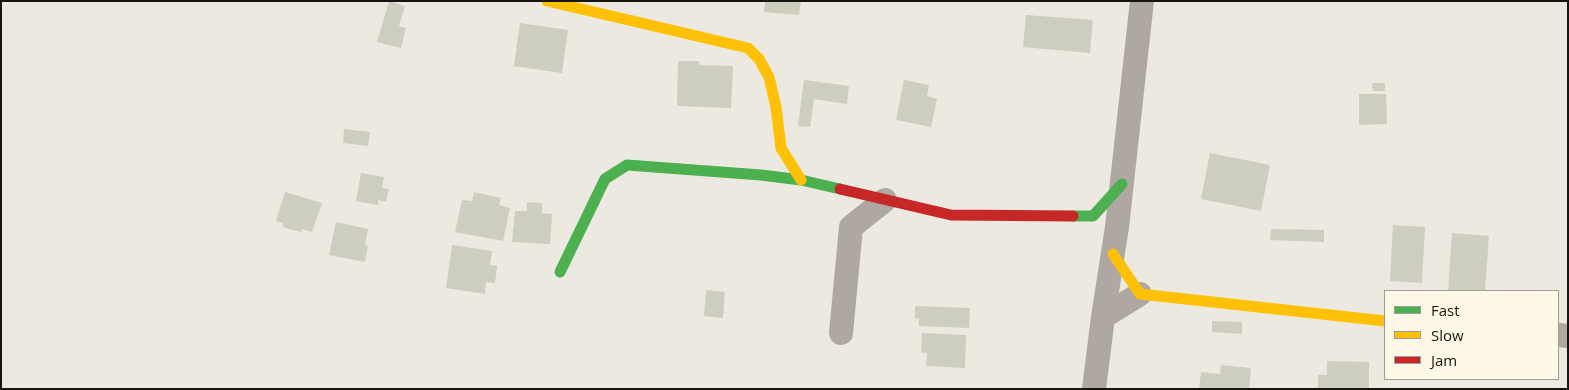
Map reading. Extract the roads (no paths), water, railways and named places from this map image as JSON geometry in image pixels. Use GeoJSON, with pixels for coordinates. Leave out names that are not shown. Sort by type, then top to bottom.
{"type":"FeatureCollection","features":[{"type":"Feature","properties":{"kind":"street"},"geometry":{"type":"LineString","coordinates":[[547,1],[748,48],[759,58],[769,77],[776,107],[781,148],[801,180]]}},
{"type":"Feature","properties":{"kind":"street"},"geometry":{"type":"LineString","coordinates":[[1094,389],[1117,226],[1142,1]]}},
{"type":"Feature","properties":{"kind":"street"},"geometry":{"type":"LineString","coordinates":[[761,175],[781,148]]}},
{"type":"Feature","properties":{"kind":"street"},"geometry":{"type":"LineString","coordinates":[[560,272],[605,179],[627,165],[761,175],[801,180],[951,215],[1093,216],[1117,226]]}},
{"type":"Feature","properties":{"kind":"street"},"geometry":{"type":"LineString","coordinates":[[1093,216],[1122,184]]}},
{"type":"Feature","properties":{"kind":"street"},"geometry":{"type":"LineString","coordinates":[[841,333],[852,227],[846,190]]}},
{"type":"Feature","properties":{"kind":"street"},"geometry":{"type":"LineString","coordinates":[[852,227],[885,200]]}},
{"type":"Feature","properties":{"kind":"street"},"geometry":{"type":"LineString","coordinates":[[1113,254],[1140,294]]}},
{"type":"Feature","properties":{"kind":"street"},"geometry":{"type":"LineString","coordinates":[[1103,317],[1140,294],[1384,321]]}}]}
